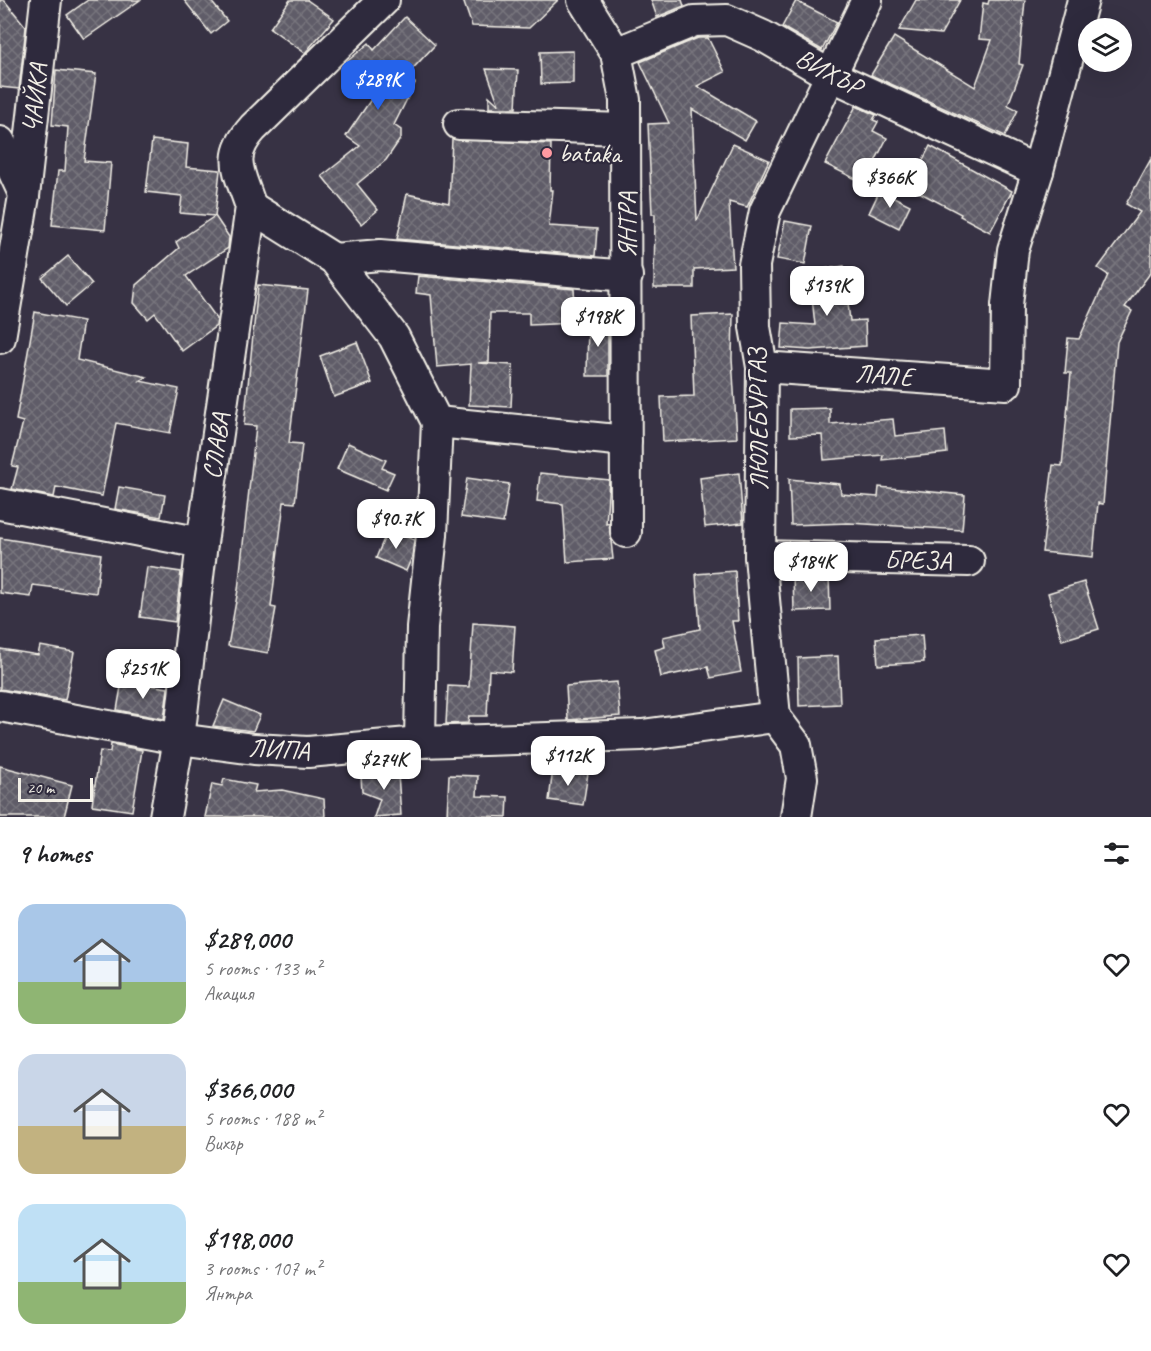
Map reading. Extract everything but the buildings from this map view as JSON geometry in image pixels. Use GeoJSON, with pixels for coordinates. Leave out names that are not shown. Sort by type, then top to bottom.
{"type":"FeatureCollection","features":[{"type":"Feature","properties":{"kind":"street","name":"ЧАЙКА"},"geometry":{"type":"LineString","coordinates":[[0,338],[24,196],[46,0]]}},
{"type":"Feature","properties":{"kind":"street","name":"СЛАВА"},"geometry":{"type":"LineString","coordinates":[[179,739],[202,543],[250,207],[236,157],[240,142],[384,0]]}},
{"type":"Feature","properties":{"kind":"street","name":"ЯНТРА"},"geometry":{"type":"LineString","coordinates":[[583,0],[616,53],[625,100],[626,532]]}},
{"type":"Feature","properties":{"kind":"street","name":"ЛЮЛЕБУРГАЗ"},"geometry":{"type":"LineString","coordinates":[[776,717],[760,556],[762,367],[755,327],[754,265],[765,211],[867,0]]}},
{"type":"Feature","properties":{"kind":"street"},"geometry":{"type":"LineString","coordinates":[[1038,171],[1083,0]]}},
{"type":"Feature","properties":{"kind":"street","name":"ВИХЪР"},"geometry":{"type":"LineString","coordinates":[[616,53],[694,21],[727,21],[763,36],[830,75],[1038,171]]}},
{"type":"Feature","properties":{"kind":"street"},"geometry":{"type":"LineString","coordinates":[[459,124],[626,129]]}},
{"type":"Feature","properties":{"kind":"street"},"geometry":{"type":"LineString","coordinates":[[0,142],[24,196]]}},
{"type":"Feature","properties":{"kind":"street","name":"ЛАЛЕ"},"geometry":{"type":"LineString","coordinates":[[762,367],[1005,384],[1006,305],[1012,250],[1038,171]]}},
{"type":"Feature","properties":{"kind":"street"},"geometry":{"type":"LineString","coordinates":[[250,207],[334,259],[394,337],[437,422],[432,535],[422,627],[420,742]]}},
{"type":"Feature","properties":{"kind":"street"},"geometry":{"type":"LineString","coordinates":[[334,259],[380,255],[627,276]]}},
{"type":"Feature","properties":{"kind":"street"},"geometry":{"type":"LineString","coordinates":[[437,422],[626,441]]}},
{"type":"Feature","properties":{"kind":"street"},"geometry":{"type":"LineString","coordinates":[[0,504],[202,543]]}},
{"type":"Feature","properties":{"kind":"street","name":"БРЕЗА"},"geometry":{"type":"LineString","coordinates":[[760,556],[969,561]]}},
{"type":"Feature","properties":{"kind":"street","name":"ЛИПА"},"geometry":{"type":"LineString","coordinates":[[0,706],[179,739],[254,749],[308,752],[420,742],[642,735],[776,717]]}},
{"type":"Feature","properties":{"kind":"street"},"geometry":{"type":"LineString","coordinates":[[776,717],[796,745],[802,778],[796,817]]}},
{"type":"Feature","properties":{"kind":"street"},"geometry":{"type":"LineString","coordinates":[[165,817],[179,739]]}},
{"type":"Feature","properties":{"kind":"place","name":"bataka"},"geometry":{"type":"Point","coordinates":[547,153]}}]}
